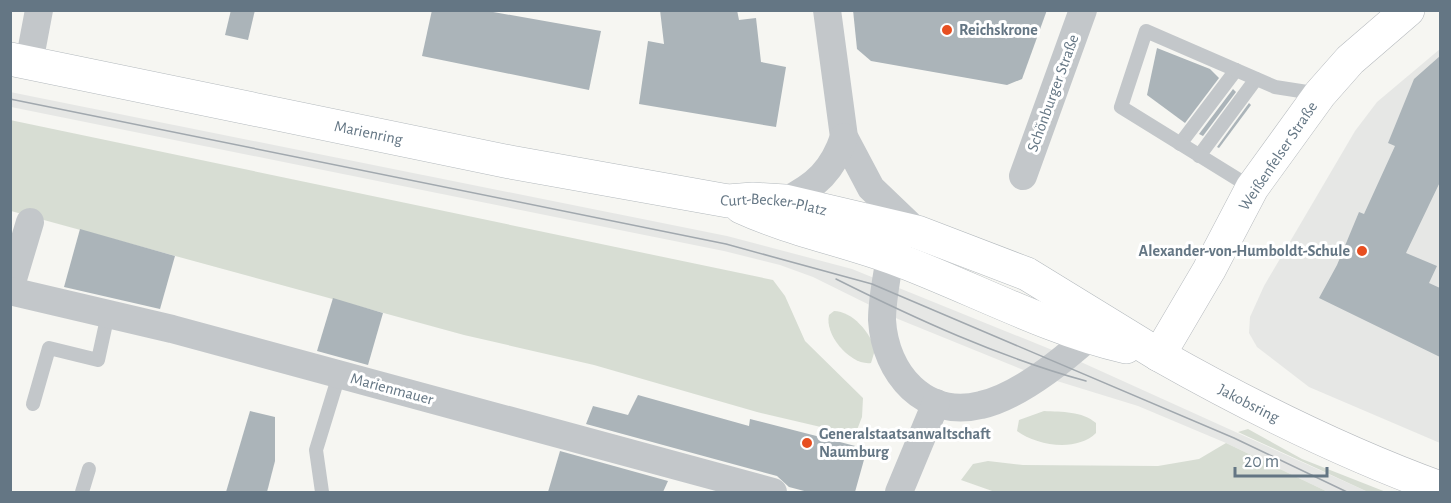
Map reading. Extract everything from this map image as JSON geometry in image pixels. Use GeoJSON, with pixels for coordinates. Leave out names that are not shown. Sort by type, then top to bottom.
{"type":"FeatureCollection","features":[{"type":"Feature","properties":{"kind":"main road","name":"Weißenfelser Straße"},"geometry":{"type":"LineString","coordinates":[[1159,355],[1209,270],[1252,188],[1320,94],[1350,60],[1408,10]]}},
{"type":"Feature","properties":{"kind":"main road","name":"Marienring"},"geometry":{"type":"LineString","coordinates":[[20,61],[510,162],[728,201]]}},
{"type":"Feature","properties":{"kind":"main road","name":"Curt-Becker-Platz"},"geometry":{"type":"LineString","coordinates":[[728,201],[753,199],[785,201],[917,232],[1027,274],[1159,355]]}},
{"type":"Feature","properties":{"kind":"main road","name":"Curt-Becker-Platz"},"geometry":{"type":"LineString","coordinates":[[728,201],[780,223],[891,257],[1089,337],[1159,355]]}},
{"type":"Feature","properties":{"kind":"main road","name":"Jakobsring"},"geometry":{"type":"LineString","coordinates":[[1159,355],[1251,406],[1317,439],[1440,488]]}},
{"type":"Feature","properties":{"kind":"street"},"geometry":{"type":"LineString","coordinates":[[20,61],[39,10]]}},
{"type":"Feature","properties":{"kind":"street"},"geometry":{"type":"LineString","coordinates":[[785,201],[810,188],[825,175],[835,161],[844,137],[827,10]]}},
{"type":"Feature","properties":{"kind":"street","name":"Schönburger Straße"},"geometry":{"type":"LineString","coordinates":[[1023,176],[1083,10]]}},
{"type":"Feature","properties":{"kind":"street","name":"Curt-Becker-Platz"},"geometry":{"type":"LineString","coordinates":[[844,137],[859,170],[877,195],[917,232]]}},
{"type":"Feature","properties":{"kind":"street"},"geometry":{"type":"LineString","coordinates":[[10,290],[30,222]]}},
{"type":"Feature","properties":{"kind":"street"},"geometry":{"type":"LineString","coordinates":[[891,257],[882,319],[888,350],[902,379],[917,394],[936,404],[970,407],[994,401],[1058,362],[1089,337]]}},
{"type":"Feature","properties":{"kind":"street","name":"Marienmauer"},"geometry":{"type":"LineString","coordinates":[[10,290],[339,375],[773,492]]}},
{"type":"Feature","properties":{"kind":"street"},"geometry":{"type":"LineString","coordinates":[[899,492],[936,404]]}},
{"type":"Feature","properties":{"kind":"lane"},"geometry":{"type":"LineString","coordinates":[[1252,188],[1121,107],[1146,31],[1275,87],[1320,94]]}},
{"type":"Feature","properties":{"kind":"lane"},"geometry":{"type":"LineString","coordinates":[[1180,144],[1236,70]]}},
{"type":"Feature","properties":{"kind":"lane"},"geometry":{"type":"LineString","coordinates":[[1199,156],[1256,79]]}},
{"type":"Feature","properties":{"kind":"lane"},"geometry":{"type":"LineString","coordinates":[[33,404],[49,348],[98,360],[108,314]]}},
{"type":"Feature","properties":{"kind":"lane"},"geometry":{"type":"LineString","coordinates":[[322,492],[316,450],[339,375]]}},
{"type":"Feature","properties":{"kind":"lane"},"geometry":{"type":"LineString","coordinates":[[82,492],[89,469]]}},
{"type":"Feature","properties":{"kind":"shaded area","name":"Alexander-von-Humboldt-Schule"},"geometry":{"type":"Polygon","coordinates":[[[1440,49],[1440,443],[1309,387],[1257,347],[1249,333],[1250,317],[1264,286],[1355,131],[1377,102],[1440,49]]]}},
{"type":"Feature","properties":{"kind":"shaded area"},"geometry":{"type":"Polygon","coordinates":[[[10,92],[727,236],[852,269],[1072,358],[1368,492],[1328,492],[1226,443],[1138,406],[1031,373],[898,319],[813,277],[780,265],[724,251],[11,107],[10,92]]]}},
{"type":"Feature","properties":{"kind":"shaded area"},"geometry":{"type":"Polygon","coordinates":[[[10,120],[773,280],[785,296],[805,341],[863,398],[862,417],[855,435],[757,412],[594,365],[464,335],[11,211],[10,120]]]}},
{"type":"Feature","properties":{"kind":"shaded area"},"geometry":{"type":"Polygon","coordinates":[[[834,311],[854,319],[865,330],[875,350],[871,363],[855,360],[835,340],[829,323],[829,315],[834,311]]]}},
{"type":"Feature","properties":{"kind":"shaded area"},"geometry":{"type":"Polygon","coordinates":[[[1044,411],[1084,416],[1096,423],[1096,433],[1078,443],[1057,445],[1035,440],[1017,431],[1019,420],[1044,411]]]}},
{"type":"Feature","properties":{"kind":"shaded area"},"geometry":{"type":"Polygon","coordinates":[[[1248,429],[1302,459],[1386,492],[1368,492],[1238,432],[1248,429]]]}},
{"type":"Feature","properties":{"kind":"shaded area"},"geometry":{"type":"Polygon","coordinates":[[[1226,443],[1328,492],[995,492],[961,480],[973,464],[988,461],[1023,465],[1158,466],[1199,459],[1226,443]]]}},
{"type":"Feature","properties":{"kind":"building"},"geometry":{"type":"Polygon","coordinates":[[[231,10],[255,10],[248,40],[225,35],[231,10]]]}},
{"type":"Feature","properties":{"kind":"building"},"geometry":{"type":"Polygon","coordinates":[[[432,10],[482,10],[601,31],[589,90],[422,56],[432,10]]]}},
{"type":"Feature","properties":{"kind":"building"},"geometry":{"type":"Polygon","coordinates":[[[660,10],[737,10],[739,20],[756,18],[761,62],[786,67],[776,127],[639,104],[648,41],[664,44],[660,10]]]}},
{"type":"Feature","properties":{"kind":"building","name":"Reichskrone"},"geometry":{"type":"Polygon","coordinates":[[[853,10],[1047,10],[1022,79],[1007,85],[871,61],[857,49],[853,10]]]}},
{"type":"Feature","properties":{"kind":"building"},"geometry":{"type":"Polygon","coordinates":[[[1157,48],[1210,69],[1219,78],[1185,123],[1147,95],[1157,48]]]}},
{"type":"Feature","properties":{"kind":"building","name":"Alexander-von-Humboldt-Schule"},"geometry":{"type":"Polygon","coordinates":[[[1440,56],[1440,182],[1406,253],[1437,266],[1429,283],[1440,288],[1440,357],[1319,298],[1337,265],[1359,212],[1364,214],[1395,146],[1388,143],[1414,79],[1440,56]]]}},
{"type":"Feature","properties":{"kind":"building"},"geometry":{"type":"Polygon","coordinates":[[[1233,89],[1236,92],[1203,136],[1199,134],[1233,89]]]}},
{"type":"Feature","properties":{"kind":"building"},"geometry":{"type":"Polygon","coordinates":[[[1249,103],[1251,105],[1219,148],[1217,147],[1249,103]]]}},
{"type":"Feature","properties":{"kind":"building"},"geometry":{"type":"Polygon","coordinates":[[[80,229],[175,256],[160,309],[64,287],[80,229]]]}},
{"type":"Feature","properties":{"kind":"building"},"geometry":{"type":"Polygon","coordinates":[[[333,298],[383,313],[368,365],[317,351],[333,298]]]}},
{"type":"Feature","properties":{"kind":"building"},"geometry":{"type":"Polygon","coordinates":[[[638,395],[749,426],[750,419],[867,449],[855,492],[808,492],[789,487],[777,476],[586,424],[593,406],[628,415],[638,395]]]}},
{"type":"Feature","properties":{"kind":"building"},"geometry":{"type":"Polygon","coordinates":[[[250,411],[275,417],[275,461],[267,492],[226,492],[250,411]]]}},
{"type":"Feature","properties":{"kind":"building"},"geometry":{"type":"Polygon","coordinates":[[[560,451],[668,481],[663,492],[548,492],[560,451]]]}},
{"type":"Feature","properties":{"kind":"tram line"},"geometry":{"type":"LineString","coordinates":[[10,99],[726,244],[872,284],[1234,438],[1347,492]]}},
{"type":"Feature","properties":{"kind":"tram line"},"geometry":{"type":"LineString","coordinates":[[836,279],[958,336],[1021,361],[1086,381]]}},
{"type":"Feature","properties":{"kind":"place","name":"Reichskrone"},"geometry":{"type":"Point","coordinates":[947,30]}},
{"type":"Feature","properties":{"kind":"place","name":"Alexander-von-Humboldt-Schule"},"geometry":{"type":"Point","coordinates":[1362,251]}},
{"type":"Feature","properties":{"kind":"place","name":"Generalstaatsanwaltschaft Naumburg"},"geometry":{"type":"Point","coordinates":[807,443]}}]}
